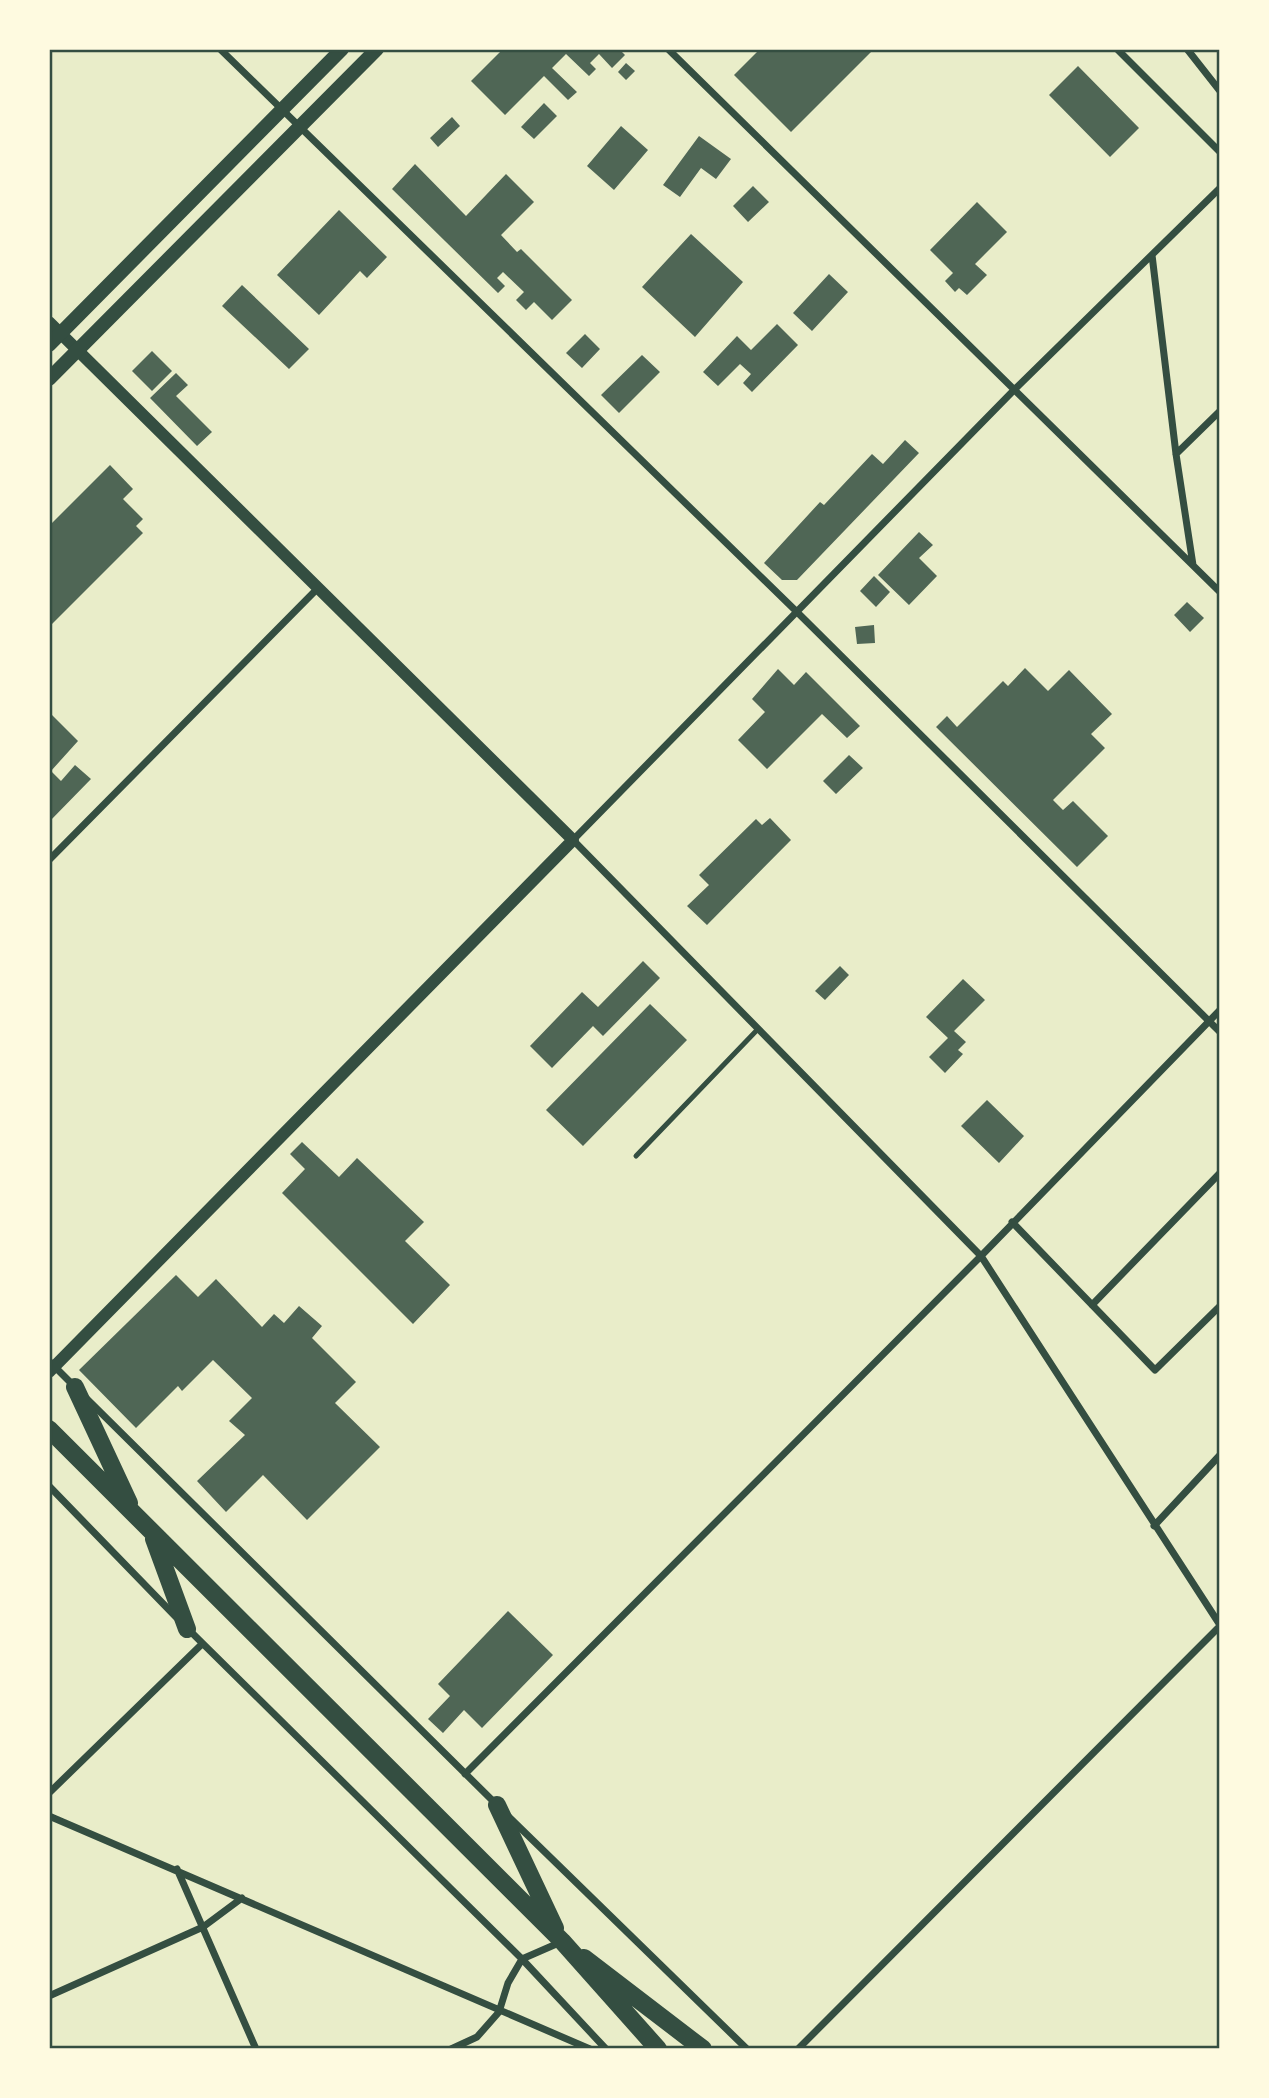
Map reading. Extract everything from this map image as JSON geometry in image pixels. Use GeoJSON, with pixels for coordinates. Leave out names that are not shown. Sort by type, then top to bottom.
{"type":"FeatureCollection","features":[{"type":"Feature","properties":{"kind":"highway"},"geometry":{"type":"LineString","coordinates":[[75,1387],[135,1515]]}},
{"type":"Feature","properties":{"kind":"highway"},"geometry":{"type":"LineString","coordinates":[[49,1429],[562,1941],[657,2049]]}},
{"type":"Feature","properties":{"kind":"highway"},"geometry":{"type":"LineString","coordinates":[[152,1533],[187,1629]]}},
{"type":"Feature","properties":{"kind":"highway"},"geometry":{"type":"LineString","coordinates":[[497,1805],[562,1941],[703,2049]]}},
{"type":"Feature","properties":{"kind":"main road"},"geometry":{"type":"LineString","coordinates":[[49,345],[342,49]]}},
{"type":"Feature","properties":{"kind":"main road"},"geometry":{"type":"LineString","coordinates":[[49,380],[377,49]]}},
{"type":"Feature","properties":{"kind":"street"},"geometry":{"type":"LineString","coordinates":[[220,49],[301,125],[797,612],[1220,1032]]}},
{"type":"Feature","properties":{"kind":"street"},"geometry":{"type":"LineString","coordinates":[[668,49],[1220,592]]}},
{"type":"Feature","properties":{"kind":"street"},"geometry":{"type":"LineString","coordinates":[[1117,49],[1220,152]]}},
{"type":"Feature","properties":{"kind":"street"},"geometry":{"type":"LineString","coordinates":[[1187,49],[1220,91]]}},
{"type":"Feature","properties":{"kind":"street"},"geometry":{"type":"LineString","coordinates":[[747,2049],[51,1366],[573,840],[1014,390],[1220,188]]}},
{"type":"Feature","properties":{"kind":"street"},"geometry":{"type":"LineString","coordinates":[[1152,255],[1176,454],[1193,566]]}},
{"type":"Feature","properties":{"kind":"street"},"geometry":{"type":"LineString","coordinates":[[49,322],[573,840],[981,1256],[1220,1625],[799,2049]]}},
{"type":"Feature","properties":{"kind":"street"},"geometry":{"type":"LineString","coordinates":[[1176,454],[1220,411]]}},
{"type":"Feature","properties":{"kind":"street"},"geometry":{"type":"LineString","coordinates":[[49,860],[318,588]]}},
{"type":"Feature","properties":{"kind":"street"},"geometry":{"type":"LineString","coordinates":[[465,1774],[981,1256],[1220,1010]]}},
{"type":"Feature","properties":{"kind":"street"},"geometry":{"type":"LineString","coordinates":[[1092,1305],[1220,1173]]}},
{"type":"Feature","properties":{"kind":"street"},"geometry":{"type":"LineString","coordinates":[[1012,1222],[1155,1370],[1220,1306]]}},
{"type":"Feature","properties":{"kind":"street"},"geometry":{"type":"LineString","coordinates":[[1154,1526],[1220,1455]]}},
{"type":"Feature","properties":{"kind":"street"},"geometry":{"type":"LineString","coordinates":[[49,1486],[187,1629],[522,1959],[606,2049]]}},
{"type":"Feature","properties":{"kind":"street"},"geometry":{"type":"LineString","coordinates":[[49,1793],[202,1644]]}},
{"type":"Feature","properties":{"kind":"street"},"geometry":{"type":"LineString","coordinates":[[49,1816],[590,2049]]}},
{"type":"Feature","properties":{"kind":"street"},"geometry":{"type":"LineString","coordinates":[[177,1869],[256,2049]]}},
{"type":"Feature","properties":{"kind":"street"},"geometry":{"type":"LineString","coordinates":[[49,1996],[203,1927],[243,1898]]}},
{"type":"Feature","properties":{"kind":"street"},"geometry":{"type":"LineString","coordinates":[[451,2049],[477,2037],[499,2012],[508,1983],[522,1959],[562,1941]]}},
{"type":"Feature","properties":{"kind":"lane"},"geometry":{"type":"LineString","coordinates":[[636,1156],[758,1029]]}},
{"type":"Feature","properties":{"kind":"building"},"geometry":{"type":"Polygon","coordinates":[[[503,49],[624,49],[621,51],[625,55],[612,68],[599,54],[590,63],[596,69],[589,76],[566,54],[552,68],[577,92],[568,100],[544,76],[505,115],[471,81],[503,49]]]}},
{"type":"Feature","properties":{"kind":"building"},"geometry":{"type":"Polygon","coordinates":[[[760,49],[874,49],[791,132],[734,75],[760,49]]]}},
{"type":"Feature","properties":{"kind":"building"},"geometry":{"type":"Polygon","coordinates":[[[626,63],[635,71],[626,80],[618,72],[626,63]]]}},
{"type":"Feature","properties":{"kind":"building"},"geometry":{"type":"Polygon","coordinates":[[[1078,66],[1139,128],[1110,157],[1049,95],[1078,66]]]}},
{"type":"Feature","properties":{"kind":"building"},"geometry":{"type":"Polygon","coordinates":[[[544,103],[557,116],[534,139],[521,127],[544,103]]]}},
{"type":"Feature","properties":{"kind":"building"},"geometry":{"type":"Polygon","coordinates":[[[452,117],[460,126],[438,147],[430,138],[452,117]]]}},
{"type":"Feature","properties":{"kind":"building"},"geometry":{"type":"Polygon","coordinates":[[[621,126],[648,150],[614,190],[587,166],[621,126]]]}},
{"type":"Feature","properties":{"kind":"building"},"geometry":{"type":"Polygon","coordinates":[[[699,136],[731,159],[716,179],[701,168],[680,197],[663,185],[699,136]]]}},
{"type":"Feature","properties":{"kind":"building"},"geometry":{"type":"Polygon","coordinates":[[[415,164],[466,216],[506,174],[534,202],[501,235],[517,252],[521,249],[572,300],[552,320],[534,302],[526,310],[516,300],[524,292],[503,272],[497,278],[505,286],[498,293],[392,189],[415,164]]]}},
{"type":"Feature","properties":{"kind":"building"},"geometry":{"type":"Polygon","coordinates":[[[753,186],[769,202],[748,222],[733,206],[753,186]]]}},
{"type":"Feature","properties":{"kind":"building"},"geometry":{"type":"Polygon","coordinates":[[[977,202],[1007,232],[975,264],[987,275],[967,295],[959,288],[955,292],[945,281],[953,273],[930,250],[977,202]]]}},
{"type":"Feature","properties":{"kind":"building"},"geometry":{"type":"Polygon","coordinates":[[[339,210],[387,257],[367,278],[360,271],[319,315],[277,275],[339,210]]]}},
{"type":"Feature","properties":{"kind":"building"},"geometry":{"type":"Polygon","coordinates":[[[691,234],[743,282],[695,337],[642,287],[691,234]]]}},
{"type":"Feature","properties":{"kind":"building"},"geometry":{"type":"Polygon","coordinates":[[[829,274],[848,292],[812,331],[793,313],[829,274]]]}},
{"type":"Feature","properties":{"kind":"building"},"geometry":{"type":"Polygon","coordinates":[[[242,285],[309,349],[289,369],[222,306],[242,285]]]}},
{"type":"Feature","properties":{"kind":"building"},"geometry":{"type":"Polygon","coordinates":[[[777,324],[798,345],[752,392],[743,383],[751,374],[740,364],[718,386],[703,372],[737,336],[751,350],[777,324]]]}},
{"type":"Feature","properties":{"kind":"building"},"geometry":{"type":"Polygon","coordinates":[[[585,334],[600,349],[582,368],[566,353],[585,334]]]}},
{"type":"Feature","properties":{"kind":"building"},"geometry":{"type":"Polygon","coordinates":[[[152,351],[172,371],[152,391],[132,371],[152,351]]]}},
{"type":"Feature","properties":{"kind":"building"},"geometry":{"type":"Polygon","coordinates":[[[642,355],[660,372],[619,413],[601,395],[642,355]]]}},
{"type":"Feature","properties":{"kind":"building"},"geometry":{"type":"Polygon","coordinates":[[[176,373],[188,385],[176,396],[212,432],[197,446],[150,398],[176,373]]]}},
{"type":"Feature","properties":{"kind":"building"},"geometry":{"type":"Polygon","coordinates":[[[905,440],[919,453],[797,580],[782,580],[764,563],[820,502],[824,505],[872,454],[883,464],[905,440]]]}},
{"type":"Feature","properties":{"kind":"building"},"geometry":{"type":"Polygon","coordinates":[[[110,465],[133,489],[123,499],[143,519],[136,526],[143,533],[49,627],[49,526],[110,465]]]}},
{"type":"Feature","properties":{"kind":"building"},"geometry":{"type":"Polygon","coordinates":[[[919,532],[933,545],[919,558],[937,576],[909,605],[878,575],[919,532]]]}},
{"type":"Feature","properties":{"kind":"building"},"geometry":{"type":"Polygon","coordinates":[[[874,576],[890,592],[876,607],[860,591],[874,576]]]}},
{"type":"Feature","properties":{"kind":"building"},"geometry":{"type":"Polygon","coordinates":[[[1187,602],[1204,618],[1190,632],[1174,615],[1187,602]]]}},
{"type":"Feature","properties":{"kind":"building"},"geometry":{"type":"Polygon","coordinates":[[[874,625],[875,643],[857,644],[855,627],[874,625]]]}},
{"type":"Feature","properties":{"kind":"building"},"geometry":{"type":"Polygon","coordinates":[[[1025,668],[1048,691],[1069,670],[1112,714],[1091,734],[1105,748],[1053,800],[1063,810],[1073,801],[1108,836],[1077,867],[936,727],[947,716],[957,727],[1003,681],[1008,686],[1025,668]]]}},
{"type":"Feature","properties":{"kind":"building"},"geometry":{"type":"Polygon","coordinates":[[[778,669],[794,685],[806,672],[860,726],[847,738],[822,714],[767,769],[738,740],[765,712],[752,699],[778,669]]]}},
{"type":"Feature","properties":{"kind":"building"},"geometry":{"type":"Polygon","coordinates":[[[49,712],[78,741],[51,771],[61,781],[75,765],[91,779],[49,822],[49,712]]]}},
{"type":"Feature","properties":{"kind":"building"},"geometry":{"type":"Polygon","coordinates":[[[849,755],[863,768],[836,794],[823,781],[849,755]]]}},
{"type":"Feature","properties":{"kind":"building"},"geometry":{"type":"Polygon","coordinates":[[[770,818],[791,840],[707,925],[687,906],[709,885],[699,875],[756,819],[762,825],[770,818]]]}},
{"type":"Feature","properties":{"kind":"building"},"geometry":{"type":"Polygon","coordinates":[[[643,961],[660,978],[603,1036],[593,1026],[552,1068],[530,1046],[582,992],[598,1007],[643,961]]]}},
{"type":"Feature","properties":{"kind":"building"},"geometry":{"type":"Polygon","coordinates":[[[840,966],[849,975],[825,1000],[815,991],[840,966]]]}},
{"type":"Feature","properties":{"kind":"building"},"geometry":{"type":"Polygon","coordinates":[[[963,979],[985,1000],[954,1031],[966,1042],[958,1050],[963,1054],[945,1073],[929,1057],[948,1038],[926,1017],[963,979]]]}},
{"type":"Feature","properties":{"kind":"building"},"geometry":{"type":"Polygon","coordinates":[[[650,1004],[687,1040],[583,1146],[546,1110],[650,1004]]]}},
{"type":"Feature","properties":{"kind":"building"},"geometry":{"type":"Polygon","coordinates":[[[987,1100],[1024,1136],[999,1163],[961,1126],[987,1100]]]}},
{"type":"Feature","properties":{"kind":"building"},"geometry":{"type":"Polygon","coordinates":[[[302,1142],[339,1177],[357,1158],[424,1222],[405,1241],[450,1285],[413,1324],[282,1193],[305,1169],[290,1154],[302,1142]]]}},
{"type":"Feature","properties":{"kind":"building"},"geometry":{"type":"Polygon","coordinates":[[[176,1275],[198,1297],[216,1279],[262,1327],[274,1314],[284,1323],[299,1306],[322,1326],[312,1338],[356,1382],[335,1403],[380,1447],[307,1520],[263,1475],[226,1512],[197,1481],[245,1435],[229,1421],[252,1398],[213,1360],[182,1391],[178,1386],[136,1428],[79,1370],[176,1275]]]}},
{"type":"Feature","properties":{"kind":"building"},"geometry":{"type":"Polygon","coordinates":[[[508,1611],[553,1655],[482,1728],[464,1710],[443,1733],[428,1719],[450,1696],[438,1684],[508,1611]]]}}]}
